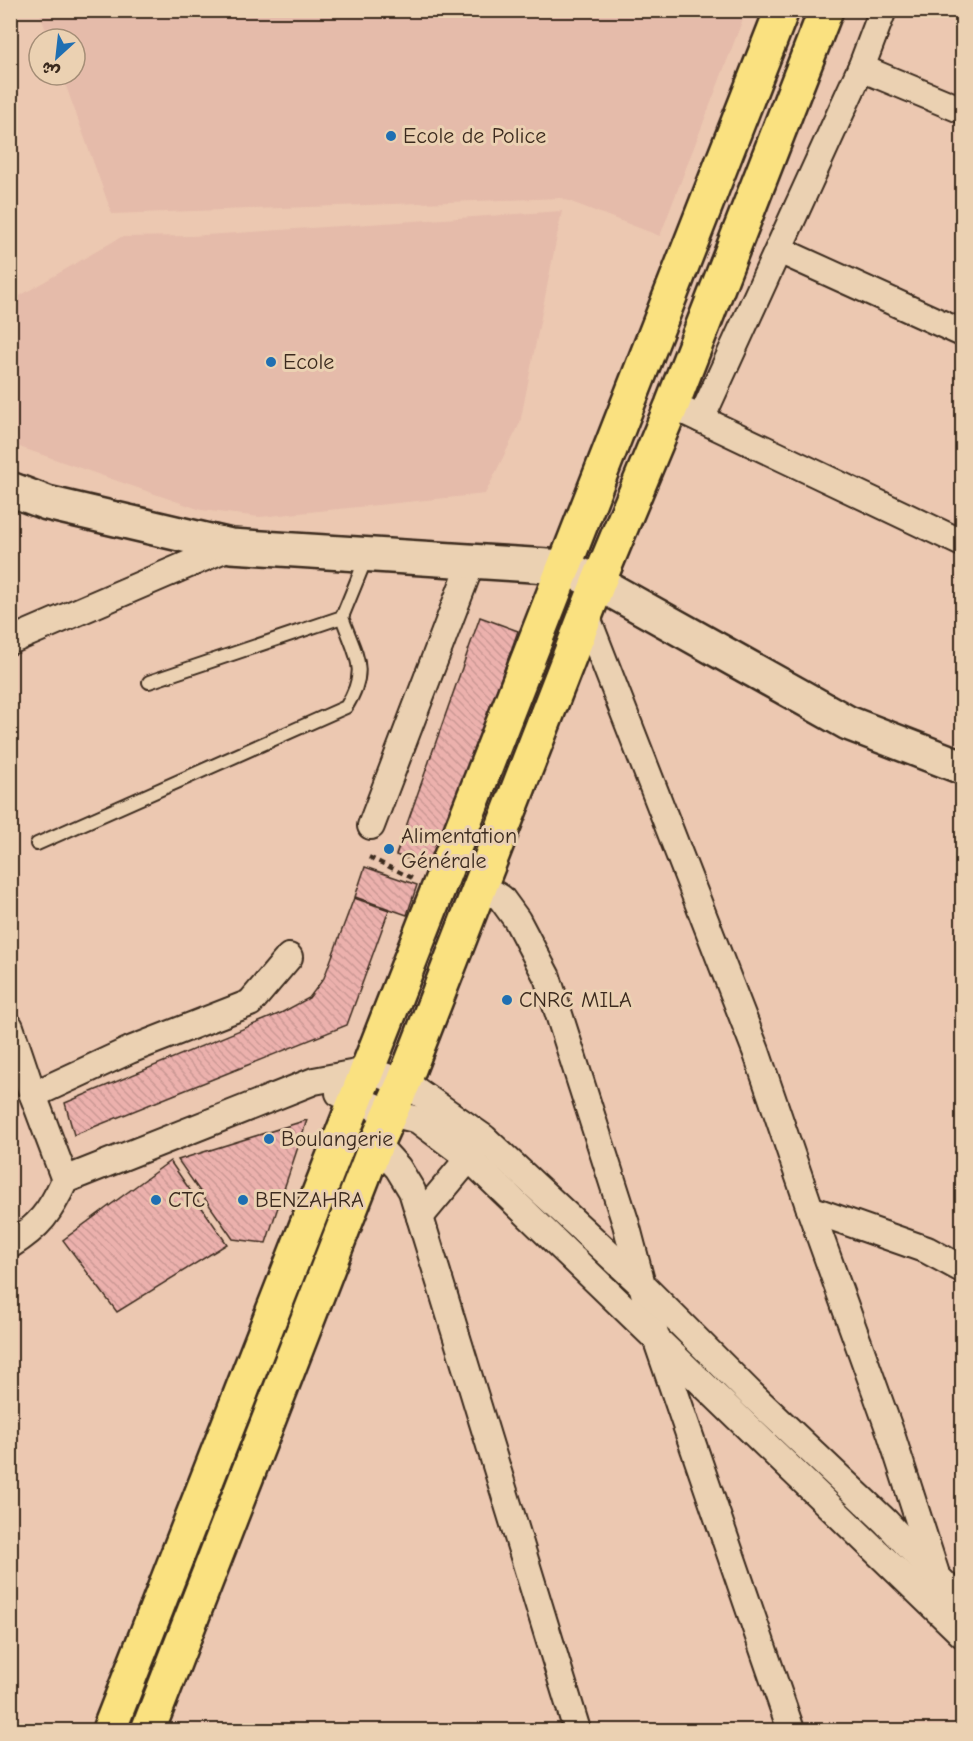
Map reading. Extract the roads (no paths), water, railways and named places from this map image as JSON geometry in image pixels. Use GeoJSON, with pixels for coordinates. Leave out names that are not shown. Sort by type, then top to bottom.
{"type":"FeatureCollection","features":[{"type":"Feature","properties":{"kind":"main road"},"geometry":{"type":"LineString","coordinates":[[109,1731],[782,10]]}},
{"type":"Feature","properties":{"kind":"main road"},"geometry":{"type":"LineString","coordinates":[[148,1731],[376,1144],[404,1082],[585,615],[672,405],[826,10]]}},
{"type":"Feature","properties":{"kind":"main road"},"geometry":{"type":"LineString","coordinates":[[10,489],[47,503],[231,546],[564,567],[598,583],[848,723],[963,766]]}},
{"type":"Feature","properties":{"kind":"street"},"geometry":{"type":"LineString","coordinates":[[701,419],[861,68],[883,10]]}},
{"type":"Feature","properties":{"kind":"street"},"geometry":{"type":"LineString","coordinates":[[861,68],[963,110]]}},
{"type":"Feature","properties":{"kind":"street"},"geometry":{"type":"LineString","coordinates":[[779,250],[963,333]]}},
{"type":"Feature","properties":{"kind":"street"},"geometry":{"type":"LineString","coordinates":[[672,405],[963,543]]}},
{"type":"Feature","properties":{"kind":"street"},"geometry":{"type":"LineString","coordinates":[[10,641],[231,546]]}},
{"type":"Feature","properties":{"kind":"street"},"geometry":{"type":"LineString","coordinates":[[371,826],[472,561]]}},
{"type":"Feature","properties":{"kind":"street"},"geometry":{"type":"LineString","coordinates":[[585,615],[756,1051],[891,1434],[938,1580],[961,1636]]}},
{"type":"Feature","properties":{"kind":"street"},"geometry":{"type":"LineString","coordinates":[[480,885],[501,898],[517,920],[547,977],[626,1224],[656,1338],[790,1731]]}},
{"type":"Feature","properties":{"kind":"street"},"geometry":{"type":"LineString","coordinates":[[33,1095],[130,1050],[250,1003],[290,957]]}},
{"type":"Feature","properties":{"kind":"street"},"geometry":{"type":"LineString","coordinates":[[12,1034],[65,1180]]}},
{"type":"Feature","properties":{"kind":"street"},"geometry":{"type":"LineString","coordinates":[[10,1245],[27,1235],[50,1211],[65,1180],[314,1081],[368,1071],[404,1082],[477,1148],[642,1285],[751,1394],[886,1522],[938,1580],[963,1603]]}},
{"type":"Feature","properties":{"kind":"street"},"geometry":{"type":"LineString","coordinates":[[314,1081],[356,1101],[425,1124],[477,1148],[656,1338],[961,1636]]}},
{"type":"Feature","properties":{"kind":"street"},"geometry":{"type":"LineString","coordinates":[[376,1144],[403,1176],[412,1191],[577,1731]]}},
{"type":"Feature","properties":{"kind":"street"},"geometry":{"type":"LineString","coordinates":[[420,1217],[455,1171],[477,1148]]}},
{"type":"Feature","properties":{"kind":"street"},"geometry":{"type":"LineString","coordinates":[[810,1209],[927,1250],[963,1269]]}},
{"type":"Feature","properties":{"kind":"lane"},"geometry":{"type":"LineString","coordinates":[[37,844],[346,707],[357,691],[361,672],[342,617],[367,555]]}},
{"type":"Feature","properties":{"kind":"lane"},"geometry":{"type":"LineString","coordinates":[[149,682],[342,617]]}},
{"type":"Feature","properties":{"kind":"place","name":"Ecole de Police"},"geometry":{"type":"Point","coordinates":[391,136]}},
{"type":"Feature","properties":{"kind":"place","name":"Ecole"},"geometry":{"type":"Point","coordinates":[271,362]}},
{"type":"Feature","properties":{"kind":"place","name":"Alimentation Générale"},"geometry":{"type":"Point","coordinates":[389,849]}},
{"type":"Feature","properties":{"kind":"place","name":"CNRC MILA"},"geometry":{"type":"Point","coordinates":[507,1000]}},
{"type":"Feature","properties":{"kind":"place","name":"Boulangerie"},"geometry":{"type":"Point","coordinates":[269,1139]}},
{"type":"Feature","properties":{"kind":"place","name":"CTC"},"geometry":{"type":"Point","coordinates":[156,1200]}},
{"type":"Feature","properties":{"kind":"place","name":"BENZAHRA"},"geometry":{"type":"Point","coordinates":[243,1200]}}]}
